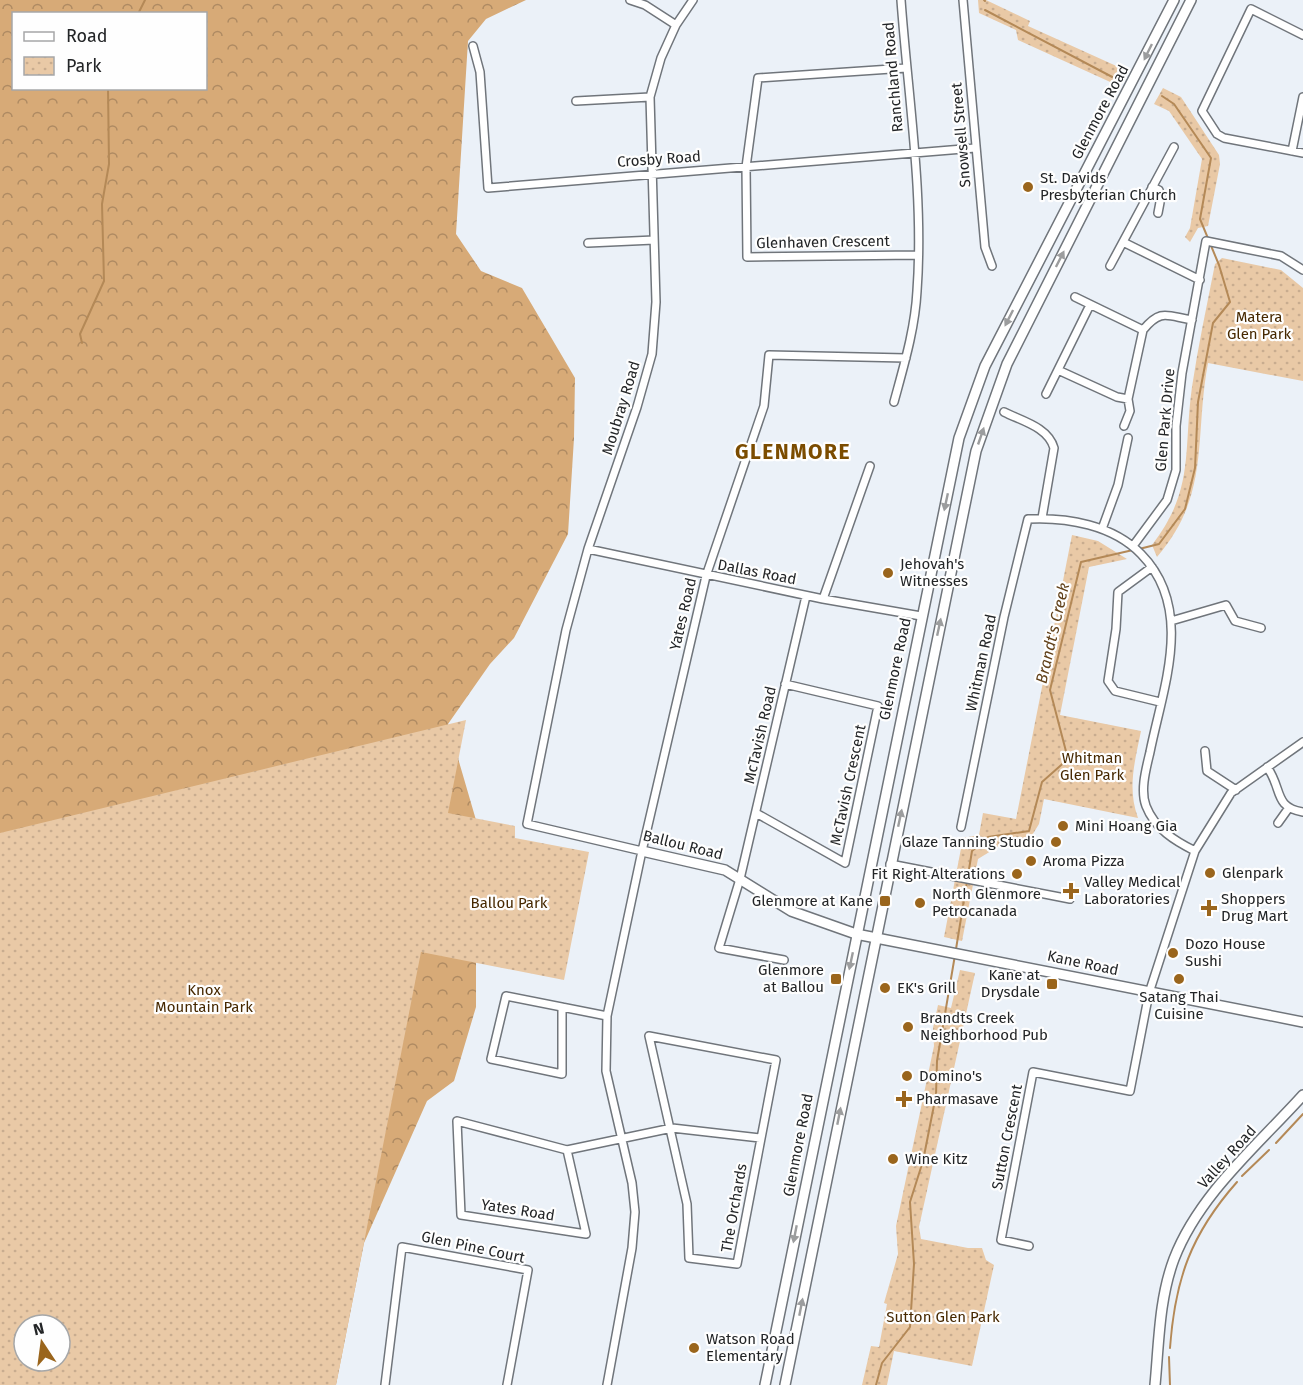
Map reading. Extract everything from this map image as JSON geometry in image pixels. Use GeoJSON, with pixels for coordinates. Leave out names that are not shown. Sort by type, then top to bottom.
{"type":"FeatureCollection","features":[{"type":"Feature","properties":{"kind":"main road","name":"Glenmore Road"},"geometry":{"type":"LineString","coordinates":[[765,1385],[959,438],[985,366],[1174,0]]}},
{"type":"Feature","properties":{"kind":"main road","name":"Glenmore Road"},"geometry":{"type":"LineString","coordinates":[[785,1385],[976,451],[1007,364],[1191,0]]}},
{"type":"Feature","properties":{"kind":"main road","name":"Ballou Road"},"geometry":{"type":"LineString","coordinates":[[642,850],[724,870],[791,911],[856,934]]}},
{"type":"Feature","properties":{"kind":"main road","name":"Kane Road"},"geometry":{"type":"LineString","coordinates":[[856,934],[1303,1022]]}},
{"type":"Feature","properties":{"kind":"main road","name":"Valley Road"},"geometry":{"type":"LineString","coordinates":[[1155,1385],[1163,1298],[1174,1258],[1213,1193],[1303,1095]]}},
{"type":"Feature","properties":{"kind":"street"},"geometry":{"type":"LineString","coordinates":[[630,0],[645,5],[676,25]]}},
{"type":"Feature","properties":{"kind":"street","name":"Moubray Road"},"geometry":{"type":"LineString","coordinates":[[527,824],[566,630],[588,549],[637,407],[652,354],[656,302],[650,97],[661,58],[676,25],[693,0]]}},
{"type":"Feature","properties":{"kind":"street","name":"Ranchland Road"},"geometry":{"type":"LineString","coordinates":[[901,0],[913,152]]}},
{"type":"Feature","properties":{"kind":"street","name":"Snowsell Street"},"geometry":{"type":"LineString","coordinates":[[963,0],[985,247],[992,266]]}},
{"type":"Feature","properties":{"kind":"street"},"geometry":{"type":"LineString","coordinates":[[1303,35],[1251,9],[1202,111],[1217,134],[1224,138],[1303,153]]}},
{"type":"Feature","properties":{"kind":"street","name":"Crosby Road"},"geometry":{"type":"LineString","coordinates":[[473,46],[480,72],[488,188],[975,148]]}},
{"type":"Feature","properties":{"kind":"street"},"geometry":{"type":"LineString","coordinates":[[746,167],[758,78],[906,68]]}},
{"type":"Feature","properties":{"kind":"street"},"geometry":{"type":"LineString","coordinates":[[576,100],[650,97]]}},
{"type":"Feature","properties":{"kind":"street"},"geometry":{"type":"LineString","coordinates":[[1292,151],[1303,97]]}},
{"type":"Feature","properties":{"kind":"street"},"geometry":{"type":"LineString","coordinates":[[1110,266],[1174,147]]}},
{"type":"Feature","properties":{"kind":"street"},"geometry":{"type":"LineString","coordinates":[[894,402],[906,358],[917,291],[918,255],[913,152]]}},
{"type":"Feature","properties":{"kind":"street","name":"Glenhaven Crescent"},"geometry":{"type":"LineString","coordinates":[[746,167],[747,257],[918,255]]}},
{"type":"Feature","properties":{"kind":"street"},"geometry":{"type":"LineString","coordinates":[[1152,187],[1159,190],[1161,197],[1158,213]]}},
{"type":"Feature","properties":{"kind":"street"},"geometry":{"type":"LineString","coordinates":[[588,243],[654,240]]}},
{"type":"Feature","properties":{"kind":"street","name":"Glen Park Drive"},"geometry":{"type":"LineString","coordinates":[[1133,546],[1167,500],[1176,470],[1176,426],[1182,373],[1206,240],[1281,256],[1303,270]]}},
{"type":"Feature","properties":{"kind":"street"},"geometry":{"type":"LineString","coordinates":[[1123,242],[1200,280]]}},
{"type":"Feature","properties":{"kind":"street"},"geometry":{"type":"LineString","coordinates":[[1075,297],[1143,330]]}},
{"type":"Feature","properties":{"kind":"street"},"geometry":{"type":"LineString","coordinates":[[1046,394],[1090,305]]}},
{"type":"Feature","properties":{"kind":"street"},"geometry":{"type":"LineString","coordinates":[[1124,426],[1130,411],[1128,399],[1143,330],[1155,316],[1163,314],[1192,320]]}},
{"type":"Feature","properties":{"kind":"street","name":"Yates Road"},"geometry":{"type":"LineString","coordinates":[[607,1385],[632,1248],[635,1212],[632,1183],[606,1071],[607,1016],[642,850],[706,576],[764,406],[769,355],[906,358]]}},
{"type":"Feature","properties":{"kind":"street"},"geometry":{"type":"LineString","coordinates":[[1058,370],[1117,397],[1128,399]]}},
{"type":"Feature","properties":{"kind":"street"},"geometry":{"type":"LineString","coordinates":[[1004,412],[1044,431],[1052,439],[1054,448],[1041,518],[1078,522],[1102,529],[1133,546],[1152,567],[1168,593],[1173,638],[1144,779],[1146,806],[1160,829],[1195,851]]}},
{"type":"Feature","properties":{"kind":"street"},"geometry":{"type":"LineString","coordinates":[[1102,529],[1118,485],[1128,438]]}},
{"type":"Feature","properties":{"kind":"street"},"geometry":{"type":"LineString","coordinates":[[823,599],[870,466]]}},
{"type":"Feature","properties":{"kind":"street","name":"Whitman Road"},"geometry":{"type":"LineString","coordinates":[[961,827],[1004,617],[1028,519],[1041,518]]}},
{"type":"Feature","properties":{"kind":"street","name":"Dallas Road"},"geometry":{"type":"LineString","coordinates":[[588,549],[706,576],[921,616]]}},
{"type":"Feature","properties":{"kind":"street"},"geometry":{"type":"LineString","coordinates":[[1152,567],[1118,592],[1116,629],[1108,681],[1115,691],[1160,702]]}},
{"type":"Feature","properties":{"kind":"street","name":"McTavish Road"},"geometry":{"type":"LineString","coordinates":[[784,960],[719,948],[740,879],[806,596]]}},
{"type":"Feature","properties":{"kind":"street"},"geometry":{"type":"LineString","coordinates":[[1171,621],[1226,605],[1235,621],[1261,628]]}},
{"type":"Feature","properties":{"kind":"street","name":"McTavish Crescent"},"geometry":{"type":"LineString","coordinates":[[756,813],[845,863],[878,706],[785,684]]}},
{"type":"Feature","properties":{"kind":"street"},"geometry":{"type":"LineString","coordinates":[[1149,993],[1195,851],[1231,793],[1303,742]]}},
{"type":"Feature","properties":{"kind":"street"},"geometry":{"type":"LineString","coordinates":[[1205,751],[1207,771],[1236,790]]}},
{"type":"Feature","properties":{"kind":"street"},"geometry":{"type":"LineString","coordinates":[[1267,767],[1288,809]]}},
{"type":"Feature","properties":{"kind":"street"},"geometry":{"type":"LineString","coordinates":[[1288,809],[1303,812]]}},
{"type":"Feature","properties":{"kind":"street"},"geometry":{"type":"LineString","coordinates":[[1278,823],[1288,809]]}},
{"type":"Feature","properties":{"kind":"street","name":"Ballou Road"},"geometry":{"type":"LineString","coordinates":[[527,824],[642,850]]}},
{"type":"Feature","properties":{"kind":"street"},"geometry":{"type":"LineString","coordinates":[[890,864],[1070,899]]}},
{"type":"Feature","properties":{"kind":"street","name":"Sutton Crescent"},"geometry":{"type":"LineString","coordinates":[[1029,1246],[1001,1240],[1033,1072],[1130,1091],[1149,993]]}},
{"type":"Feature","properties":{"kind":"street"},"geometry":{"type":"LineString","coordinates":[[561,1007],[562,1074],[491,1059],[506,996],[607,1016]]}},
{"type":"Feature","properties":{"kind":"street"},"geometry":{"type":"LineString","coordinates":[[621,1138],[672,1128],[760,1138],[776,1060],[649,1036],[672,1128]]}},
{"type":"Feature","properties":{"kind":"street","name":"Yates Road"},"geometry":{"type":"LineString","coordinates":[[567,1150],[586,1234],[461,1215],[457,1121],[567,1150],[621,1138]]}},
{"type":"Feature","properties":{"kind":"street","name":"The Orchards"},"geometry":{"type":"LineString","coordinates":[[672,1128],[687,1204],[689,1258],[737,1264],[760,1138]]}},
{"type":"Feature","properties":{"kind":"street","name":"Glen Pine Court"},"geometry":{"type":"LineString","coordinates":[[385,1385],[402,1247],[528,1270],[507,1385]]}},
{"type":"Feature","properties":{"kind":"green space"},"geometry":{"type":"Polygon","coordinates":[[[0,0],[526,0],[486,19],[468,41],[456,234],[481,271],[522,288],[575,378],[568,534],[514,638],[490,664],[448,724],[476,820],[476,1007],[454,1081],[427,1101],[364,1243],[336,1385],[0,1385],[0,0]]]}},
{"type":"Feature","properties":{"kind":"green space"},"geometry":{"type":"Polygon","coordinates":[[[978,0],[986,0],[1030,21],[1028,26],[1123,69],[1119,86],[1018,40],[1016,30],[979,13],[978,0]]]}},
{"type":"Feature","properties":{"kind":"green space"},"geometry":{"type":"Polygon","coordinates":[[[1163,88],[1181,97],[1219,155],[1220,164],[1208,226],[1198,228],[1190,242],[1185,237],[1190,228],[1202,159],[1169,111],[1154,104],[1163,88]]]}},
{"type":"Feature","properties":{"kind":"green space","name":"Matera Glen Park"},"geometry":{"type":"Polygon","coordinates":[[[1222,258],[1281,270],[1303,288],[1303,381],[1208,363],[1198,464],[1193,488],[1186,511],[1174,534],[1157,557],[1152,545],[1166,525],[1181,488],[1197,356],[1215,264],[1222,258]]]}},
{"type":"Feature","properties":{"kind":"green space","name":"Whitman Glen Park"},"geometry":{"type":"Polygon","coordinates":[[[1072,535],[1098,541],[1127,559],[1089,567],[1060,715],[1141,731],[1133,785],[1138,818],[1044,799],[1039,824],[1031,837],[1020,842],[1007,841],[978,859],[962,941],[944,937],[963,838],[979,835],[983,813],[1016,819],[1072,535]]]}},
{"type":"Feature","properties":{"kind":"green space","name":"Knox Mountain Park"},"geometry":{"type":"Polygon","coordinates":[[[466,720],[448,813],[515,826],[515,838],[589,852],[564,980],[421,952],[336,1385],[0,1385],[0,833],[466,720]]]}},
{"type":"Feature","properties":{"kind":"green space","name":"Sutton Glen Park"},"geometry":{"type":"Polygon","coordinates":[[[960,970],[975,973],[919,1227],[921,1239],[968,1248],[982,1248],[986,1260],[994,1265],[972,1366],[894,1351],[887,1385],[862,1385],[871,1346],[879,1347],[887,1304],[884,1303],[898,1254],[896,1226],[934,1046],[933,1028],[938,1005],[951,1008],[960,970]]]}},
{"type":"Feature","properties":{"kind":"waterway"},"geometry":{"type":"LineString","coordinates":[[139,12],[145,0]]}},
{"type":"Feature","properties":{"kind":"waterway","name":"Brandt's Creek"},"geometry":{"type":"LineString","coordinates":[[985,10],[1118,80]]}},
{"type":"Feature","properties":{"kind":"waterway"},"geometry":{"type":"LineString","coordinates":[[82,343],[80,334],[104,281],[102,204],[109,164],[108,90]]}},
{"type":"Feature","properties":{"kind":"waterway","name":"Brandt's Creek"},"geometry":{"type":"LineString","coordinates":[[1139,549],[1159,544],[1185,509],[1195,468],[1198,402],[1213,323],[1230,302],[1219,265],[1200,219],[1211,158],[1174,104],[1162,96]]}},
{"type":"Feature","properties":{"kind":"waterway","name":"Brandt's Creek"},"geometry":{"type":"LineString","coordinates":[[956,949],[972,851],[988,837],[1029,831],[1042,782],[1068,759],[1050,690],[1081,562],[1133,550]]}},
{"type":"Feature","properties":{"kind":"waterway","name":"Brandt's Creek"},"geometry":{"type":"LineString","coordinates":[[876,1385],[882,1363],[910,1327],[914,1264],[910,1202],[923,1161],[936,1095],[937,1061],[955,955]]}},
{"type":"Feature","properties":{"kind":"waterway","name":"Brandt's Creek"},"geometry":{"type":"LineString","coordinates":[[1276,1143],[1303,1114]]}},
{"type":"Feature","properties":{"kind":"waterway","name":"Brandt's Creek"},"geometry":{"type":"LineString","coordinates":[[1242,1176],[1269,1150]]}},
{"type":"Feature","properties":{"kind":"waterway","name":"Brandt's Creek"},"geometry":{"type":"LineString","coordinates":[[1170,1348],[1176,1300],[1188,1259],[1208,1220],[1237,1182]]}},
{"type":"Feature","properties":{"kind":"waterway","name":"Brandt's Creek"},"geometry":{"type":"LineString","coordinates":[[1169,1357],[1170,1385]]}},
{"type":"Feature","properties":{"kind":"place","name":"St. Davids Presbyterian Church"},"geometry":{"type":"Point","coordinates":[1028,187]}},
{"type":"Feature","properties":{"kind":"place","name":"Jehovah's Witnesses"},"geometry":{"type":"Point","coordinates":[888,573]}},
{"type":"Feature","properties":{"kind":"place","name":"Mini Hoang Gia"},"geometry":{"type":"Point","coordinates":[1063,826]}},
{"type":"Feature","properties":{"kind":"place","name":"Glaze Tanning Studio"},"geometry":{"type":"Point","coordinates":[1056,842]}},
{"type":"Feature","properties":{"kind":"place","name":"Aroma Pizza"},"geometry":{"type":"Point","coordinates":[1031,861]}},
{"type":"Feature","properties":{"kind":"place","name":"Glenpark"},"geometry":{"type":"Point","coordinates":[1210,873]}},
{"type":"Feature","properties":{"kind":"place","name":"Fit Right Alterations"},"geometry":{"type":"Point","coordinates":[1017,874]}},
{"type":"Feature","properties":{"kind":"place","name":"Valley Medical Laboratories"},"geometry":{"type":"Point","coordinates":[1071,891]}},
{"type":"Feature","properties":{"kind":"place","name":"Glenmore at Kane"},"geometry":{"type":"Point","coordinates":[885,901]}},
{"type":"Feature","properties":{"kind":"place","name":"North Glenmore Petrocanada"},"geometry":{"type":"Point","coordinates":[920,903]}},
{"type":"Feature","properties":{"kind":"place","name":"Shoppers Drug Mart"},"geometry":{"type":"Point","coordinates":[1209,908]}},
{"type":"Feature","properties":{"kind":"place","name":"Dozo House Sushi"},"geometry":{"type":"Point","coordinates":[1173,953]}},
{"type":"Feature","properties":{"kind":"place","name":"Glenmore at Ballou"},"geometry":{"type":"Point","coordinates":[836,979]}},
{"type":"Feature","properties":{"kind":"place","name":"Satang Thai Cuisine"},"geometry":{"type":"Point","coordinates":[1179,979]}},
{"type":"Feature","properties":{"kind":"place","name":"Kane at Drysdale"},"geometry":{"type":"Point","coordinates":[1052,984]}},
{"type":"Feature","properties":{"kind":"place","name":"EK's Grill"},"geometry":{"type":"Point","coordinates":[885,988]}},
{"type":"Feature","properties":{"kind":"place","name":"Brandts Creek Neighborhood Pub"},"geometry":{"type":"Point","coordinates":[908,1027]}},
{"type":"Feature","properties":{"kind":"place","name":"Domino's"},"geometry":{"type":"Point","coordinates":[907,1076]}},
{"type":"Feature","properties":{"kind":"place","name":"Pharmasave"},"geometry":{"type":"Point","coordinates":[904,1099]}},
{"type":"Feature","properties":{"kind":"place","name":"Wine Kitz"},"geometry":{"type":"Point","coordinates":[893,1159]}},
{"type":"Feature","properties":{"kind":"place","name":"Watson Road Elementary"},"geometry":{"type":"Point","coordinates":[694,1348]}},
{"type":"Feature","properties":{"kind":"district","name":"GLENMORE"},"geometry":{"type":"Point","coordinates":[793,452]}},
{"type":"Feature","properties":{"kind":"park label","name":"Ballou Park"},"geometry":{"type":"Point","coordinates":[509,903]}}]}
